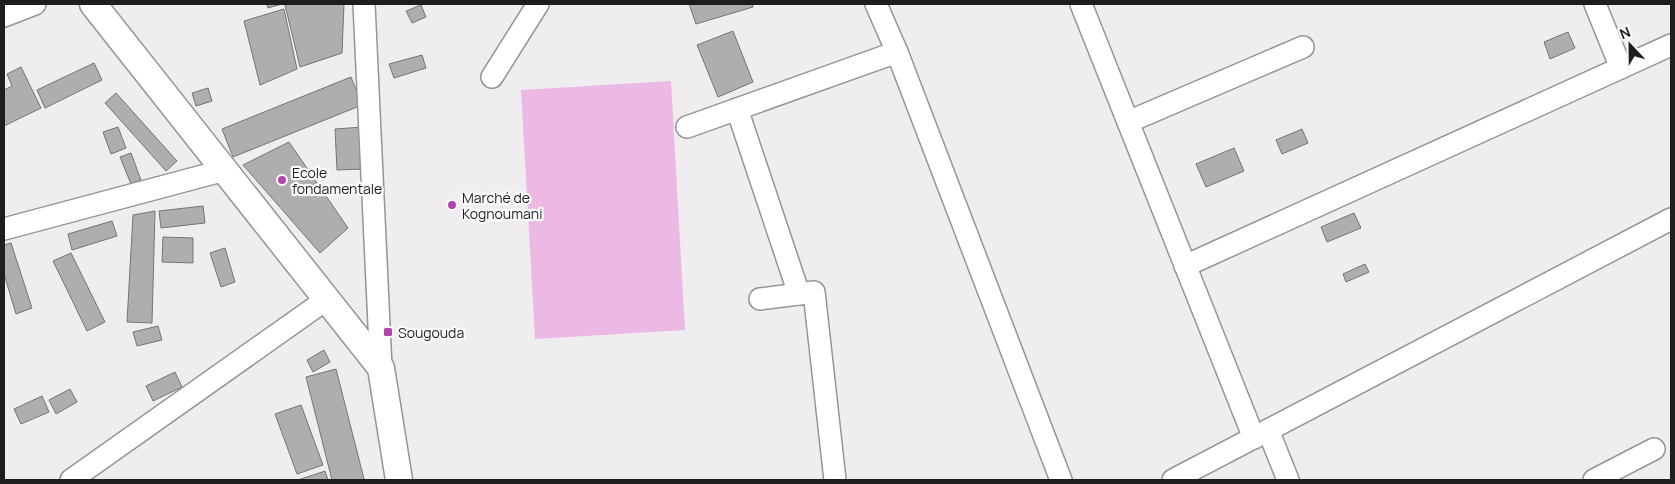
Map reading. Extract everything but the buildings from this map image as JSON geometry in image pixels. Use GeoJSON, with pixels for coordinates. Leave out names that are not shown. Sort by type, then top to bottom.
{"type":"FeatureCollection","features":[{"type":"Feature","properties":{"kind":"street"},"geometry":{"type":"LineString","coordinates":[[4,16],[35,4]]}},
{"type":"Feature","properties":{"kind":"street"},"geometry":{"type":"LineString","coordinates":[[93,4],[381,368]]}},
{"type":"Feature","properties":{"kind":"street"},"geometry":{"type":"LineString","coordinates":[[364,4],[381,368],[399,480]]}},
{"type":"Feature","properties":{"kind":"street"},"geometry":{"type":"LineString","coordinates":[[492,77],[538,4]]}},
{"type":"Feature","properties":{"kind":"street"},"geometry":{"type":"LineString","coordinates":[[876,4],[897,52],[1061,480]]}},
{"type":"Feature","properties":{"kind":"street"},"geometry":{"type":"LineString","coordinates":[[1081,4],[1185,266],[1261,434],[1288,480]]}},
{"type":"Feature","properties":{"kind":"street"},"geometry":{"type":"LineString","coordinates":[[1595,4],[1621,68]]}},
{"type":"Feature","properties":{"kind":"street"},"geometry":{"type":"LineString","coordinates":[[1185,266],[1671,45]]}},
{"type":"Feature","properties":{"kind":"street"},"geometry":{"type":"LineString","coordinates":[[1128,122],[1303,47]]}},
{"type":"Feature","properties":{"kind":"street"},"geometry":{"type":"LineString","coordinates":[[687,127],[897,52]]}},
{"type":"Feature","properties":{"kind":"street"},"geometry":{"type":"LineString","coordinates":[[737,109],[799,294]]}},
{"type":"Feature","properties":{"kind":"street"},"geometry":{"type":"LineString","coordinates":[[4,229],[225,170]]}},
{"type":"Feature","properties":{"kind":"street"},"geometry":{"type":"LineString","coordinates":[[1173,480],[1671,219]]}},
{"type":"Feature","properties":{"kind":"street"},"geometry":{"type":"LineString","coordinates":[[760,299],[814,292],[835,480]]}},
{"type":"Feature","properties":{"kind":"street"},"geometry":{"type":"LineString","coordinates":[[71,480],[327,299]]}},
{"type":"Feature","properties":{"kind":"street"},"geometry":{"type":"LineString","coordinates":[[1594,480],[1654,449]]}},
{"type":"Feature","properties":{"kind":"shaded area"},"geometry":{"type":"Polygon","coordinates":[[[671,81],[685,330],[535,339],[521,90],[671,81]]]}},
{"type":"Feature","properties":{"kind":"place","name":"Ecole fondamentale"},"geometry":{"type":"Point","coordinates":[282,180]}},
{"type":"Feature","properties":{"kind":"place","name":"Marché de Kognoumani"},"geometry":{"type":"Point","coordinates":[452,205]}},
{"type":"Feature","properties":{"kind":"place","name":"Sougouda"},"geometry":{"type":"Point","coordinates":[388,332]}}]}
